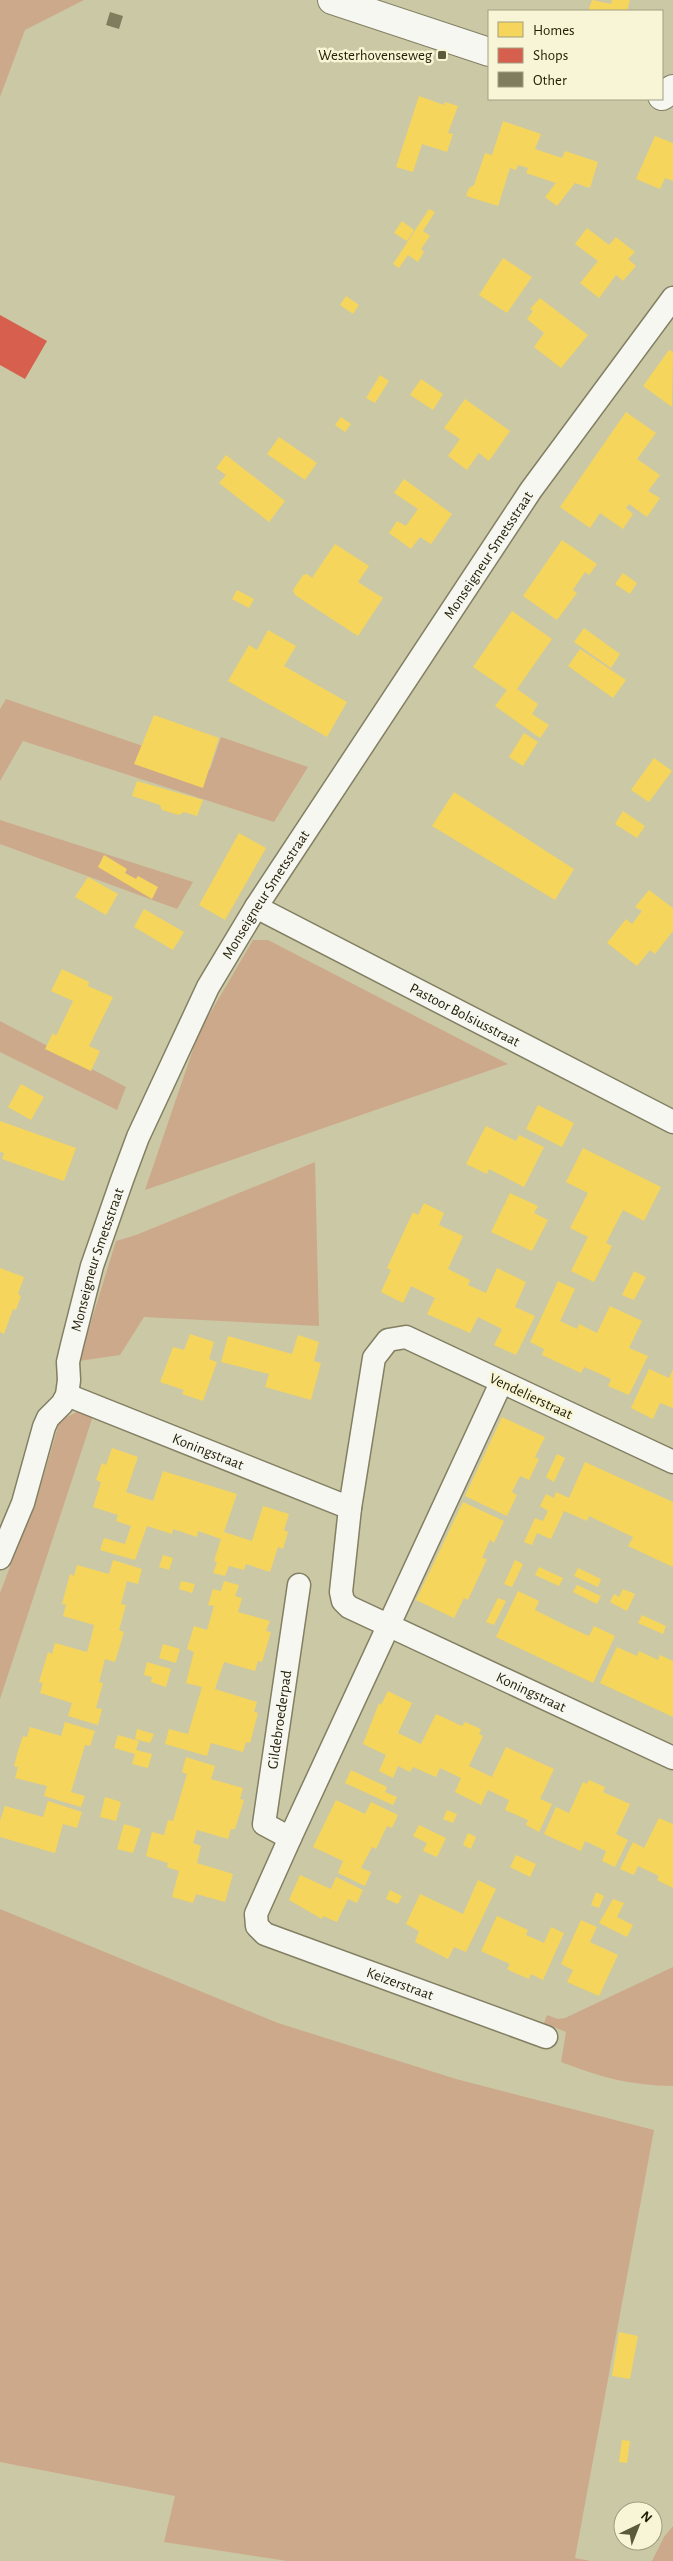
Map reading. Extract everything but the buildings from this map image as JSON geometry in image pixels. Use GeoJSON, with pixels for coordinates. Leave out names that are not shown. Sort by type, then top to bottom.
{"type":"FeatureCollection","features":[{"type":"Feature","properties":{"kind":"street"},"geometry":{"type":"LineString","coordinates":[[332,0],[488,52]]}},
{"type":"Feature","properties":{"kind":"street","name":"Monseigneur Smetsstraat"},"geometry":{"type":"LineString","coordinates":[[67,1395],[69,1380],[68,1362],[92,1266],[138,1136],[208,987],[256,907],[531,490],[673,298]]}},
{"type":"Feature","properties":{"kind":"street","name":"Pastoor Bolsiusstraat"},"geometry":{"type":"LineString","coordinates":[[256,907],[673,1122]]}},
{"type":"Feature","properties":{"kind":"street","name":"Vendelierstraat"},"geometry":{"type":"LineString","coordinates":[[388,1340],[406,1337],[673,1462]]}},
{"type":"Feature","properties":{"kind":"street","name":"Koningstraat"},"geometry":{"type":"LineString","coordinates":[[388,1340],[374,1358],[350,1508],[341,1592],[344,1601],[349,1607],[673,1758]]}},
{"type":"Feature","properties":{"kind":"street"},"geometry":{"type":"LineString","coordinates":[[290,1838],[501,1383]]}},
{"type":"Feature","properties":{"kind":"street"},"geometry":{"type":"LineString","coordinates":[[0,1558],[23,1503],[44,1427],[48,1418],[67,1395]]}},
{"type":"Feature","properties":{"kind":"street","name":"Koningstraat"},"geometry":{"type":"LineString","coordinates":[[67,1395],[350,1508]]}},
{"type":"Feature","properties":{"kind":"street","name":"Gildebroederpad"},"geometry":{"type":"LineString","coordinates":[[290,1838],[264,1824],[299,1585]]}},
{"type":"Feature","properties":{"kind":"street","name":"Keizerstraat"},"geometry":{"type":"LineString","coordinates":[[290,1838],[256,1914],[257,1926],[265,1934],[546,2037]]}},
{"type":"Feature","properties":{"kind":"shaded area"},"geometry":{"type":"Polygon","coordinates":[[[0,0],[84,0],[25,30],[0,97],[0,0]]]}},
{"type":"Feature","properties":{"kind":"shaded area"},"geometry":{"type":"Polygon","coordinates":[[[6,699],[210,769],[221,737],[308,767],[274,822],[23,741],[0,781],[0,709],[6,699]]]}},
{"type":"Feature","properties":{"kind":"shaded area"},"geometry":{"type":"Polygon","coordinates":[[[0,820],[193,882],[177,909],[0,844],[0,820]]]}},
{"type":"Feature","properties":{"kind":"shaded area"},"geometry":{"type":"Polygon","coordinates":[[[253,940],[268,940],[508,1064],[145,1190],[199,1032],[253,940]]]}},
{"type":"Feature","properties":{"kind":"shaded area"},"geometry":{"type":"Polygon","coordinates":[[[0,1021],[126,1087],[117,1110],[0,1052],[0,1021]]]}},
{"type":"Feature","properties":{"kind":"shaded area"},"geometry":{"type":"Polygon","coordinates":[[[315,1162],[319,1326],[144,1317],[120,1355],[79,1361],[116,1241],[136,1235],[315,1162]]]}},
{"type":"Feature","properties":{"kind":"shaded area"},"geometry":{"type":"Polygon","coordinates":[[[83,1409],[94,1413],[0,1699],[0,1593],[39,1491],[60,1420],[83,1409]]]}},
{"type":"Feature","properties":{"kind":"shaded area"},"geometry":{"type":"Polygon","coordinates":[[[0,1909],[278,2023],[456,2079],[654,2130],[575,2558],[591,2561],[287,2561],[164,2542],[175,2496],[0,2462],[0,1909]]]}},
{"type":"Feature","properties":{"kind":"shaded area"},"geometry":{"type":"Polygon","coordinates":[[[673,1967],[673,2086],[658,2086],[616,2080],[561,2062],[566,2032],[544,2023],[547,2015],[558,2019],[565,2018],[673,1967]]]}},
{"type":"Feature","properties":{"kind":"shaded area"},"geometry":{"type":"Polygon","coordinates":[[[673,2526],[673,2561],[652,2561],[657,2551],[663,2551],[664,2537],[673,2526]]]}},
{"type":"Feature","properties":{"kind":"place","name":"Westerhovenseweg"},"geometry":{"type":"Point","coordinates":[442,55]}}]}
